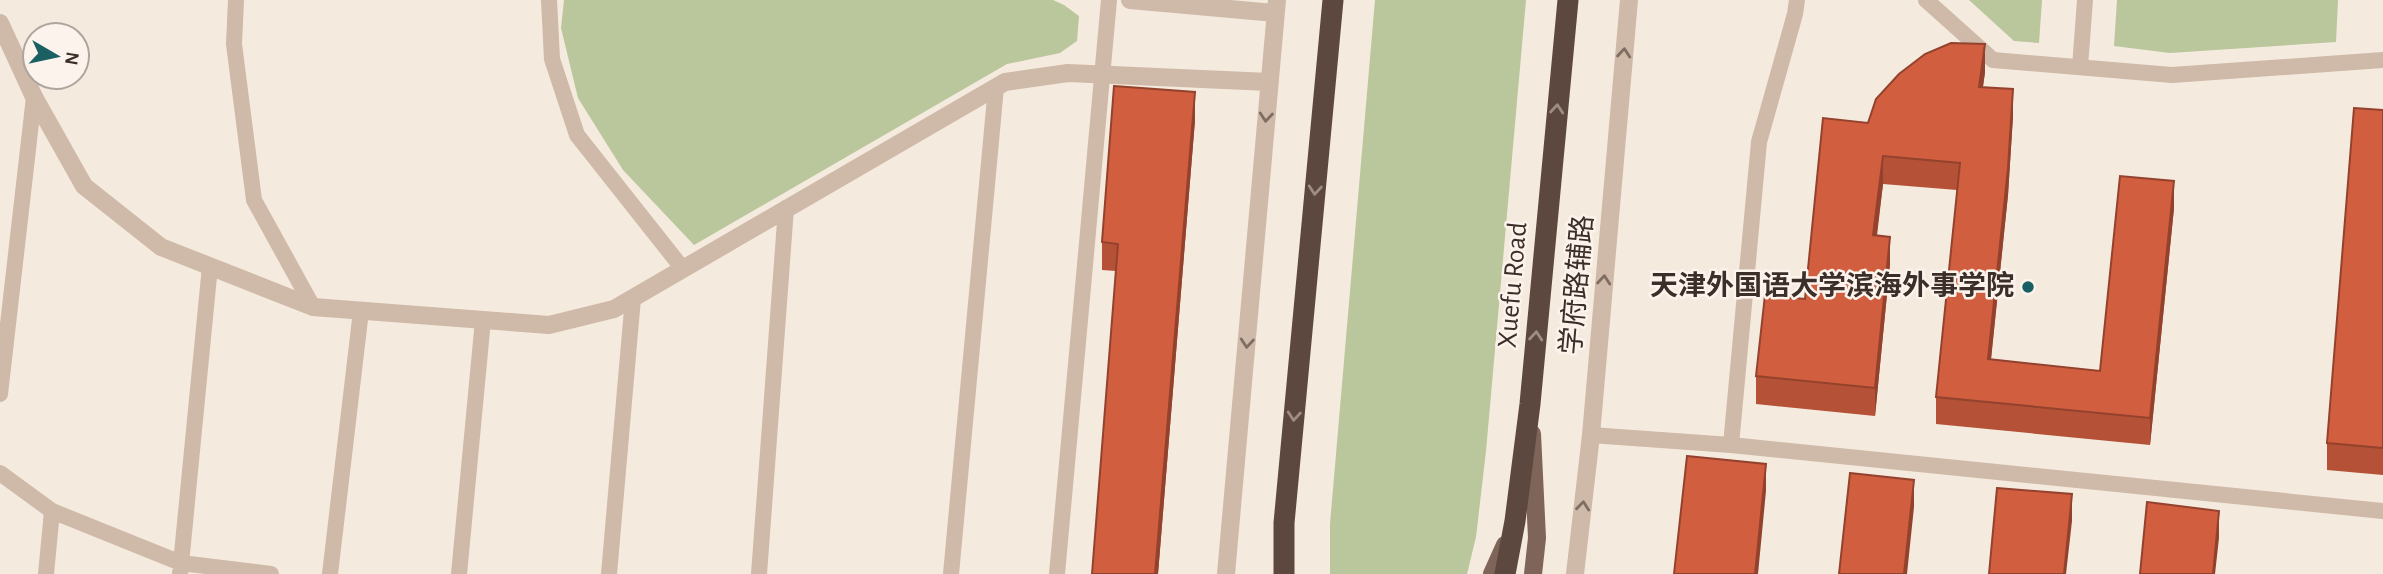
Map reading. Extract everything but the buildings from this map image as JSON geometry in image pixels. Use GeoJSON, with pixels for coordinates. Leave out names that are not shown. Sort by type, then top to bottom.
{"type":"FeatureCollection","features":[{"type":"Feature","properties":{"kind":"highway"},"geometry":{"type":"LineString","coordinates":[[1284,574],[1284,523],[1333,0]]}},
{"type":"Feature","properties":{"kind":"highway","name":"Xuefu Road"},"geometry":{"type":"LineString","coordinates":[[1505,574],[1515,522],[1530,404],[1568,0]]}},
{"type":"Feature","properties":{"kind":"main road"},"geometry":{"type":"LineString","coordinates":[[1530,404],[1537,538],[1533,574]]}},
{"type":"Feature","properties":{"kind":"main road"},"geometry":{"type":"LineString","coordinates":[[1492,574],[1515,522]]}},
{"type":"Feature","properties":{"kind":"main road"},"geometry":{"type":"LineString","coordinates":[[1273,574],[1284,523]]}},
{"type":"Feature","properties":{"kind":"main road"},"geometry":{"type":"LineString","coordinates":[[1284,523],[1293,574]]}},
{"type":"Feature","properties":{"kind":"street"},"geometry":{"type":"LineString","coordinates":[[1130,0],[1276,7],[1226,574]]}},
{"type":"Feature","properties":{"kind":"street","name":"学府路辅路"},"geometry":{"type":"LineString","coordinates":[[1575,574],[1591,435],[1629,0]]}},
{"type":"Feature","properties":{"kind":"street"},"geometry":{"type":"LineString","coordinates":[[0,25],[34,97],[83,186],[161,247],[313,307],[549,325],[614,309],[1005,82],[1068,73],[1269,82]]}},
{"type":"Feature","properties":{"kind":"lane"},"geometry":{"type":"LineString","coordinates":[[236,0],[234,44],[254,200],[313,307]]}},
{"type":"Feature","properties":{"kind":"lane"},"geometry":{"type":"LineString","coordinates":[[549,0],[552,59],[577,135],[682,269]]}},
{"type":"Feature","properties":{"kind":"lane"},"geometry":{"type":"LineString","coordinates":[[1057,574],[1109,0]]}},
{"type":"Feature","properties":{"kind":"lane"},"geometry":{"type":"LineString","coordinates":[[1731,445],[1759,142],[1797,0]]}},
{"type":"Feature","properties":{"kind":"lane"},"geometry":{"type":"LineString","coordinates":[[1926,0],[1993,60],[2172,75],[2383,60]]}},
{"type":"Feature","properties":{"kind":"lane"},"geometry":{"type":"LineString","coordinates":[[2080,67],[2085,0]]}},
{"type":"Feature","properties":{"kind":"lane"},"geometry":{"type":"LineString","coordinates":[[951,574],[996,87]]}},
{"type":"Feature","properties":{"kind":"lane"},"geometry":{"type":"LineString","coordinates":[[0,394],[34,97]]}},
{"type":"Feature","properties":{"kind":"lane"},"geometry":{"type":"LineString","coordinates":[[759,574],[786,208]]}},
{"type":"Feature","properties":{"kind":"lane"},"geometry":{"type":"LineString","coordinates":[[180,569],[210,266]]}},
{"type":"Feature","properties":{"kind":"lane"},"geometry":{"type":"LineString","coordinates":[[609,574],[633,298]]}},
{"type":"Feature","properties":{"kind":"lane"},"geometry":{"type":"LineString","coordinates":[[331,574],[361,311]]}},
{"type":"Feature","properties":{"kind":"lane"},"geometry":{"type":"LineString","coordinates":[[459,574],[483,320]]}},
{"type":"Feature","properties":{"kind":"lane"},"geometry":{"type":"LineString","coordinates":[[1591,435],[1731,445],[2383,511]]}},
{"type":"Feature","properties":{"kind":"lane"},"geometry":{"type":"LineString","coordinates":[[0,473],[52,511],[180,569],[271,574]]}},
{"type":"Feature","properties":{"kind":"lane"},"geometry":{"type":"LineString","coordinates":[[46,574],[52,511]]}},
{"type":"Feature","properties":{"kind":"green space"},"geometry":{"type":"Polygon","coordinates":[[[564,0],[1053,0],[1079,16],[1077,41],[1060,53],[1007,64],[694,245],[623,170],[578,98],[561,28],[564,0]]]}},
{"type":"Feature","properties":{"kind":"green space"},"geometry":{"type":"Polygon","coordinates":[[[1375,0],[1526,0],[1486,451],[1476,537],[1467,574],[1330,574],[1330,524],[1375,0]]]}},
{"type":"Feature","properties":{"kind":"green space"},"geometry":{"type":"Polygon","coordinates":[[[1969,0],[2042,0],[2039,43],[2014,41],[1969,0]]]}},
{"type":"Feature","properties":{"kind":"green space"},"geometry":{"type":"Polygon","coordinates":[[[2117,0],[2338,0],[2336,42],[2170,53],[2114,46],[2117,0]]]}},
{"type":"Feature","properties":{"kind":"place","name":"天津外国语大学滨海外事学院"},"geometry":{"type":"Point","coordinates":[2028,287]}}]}
